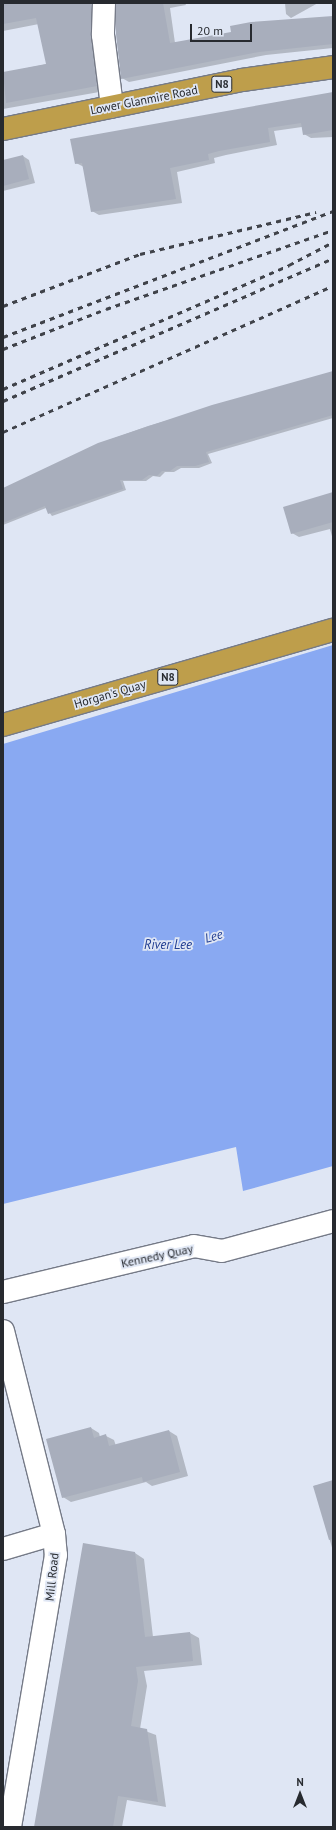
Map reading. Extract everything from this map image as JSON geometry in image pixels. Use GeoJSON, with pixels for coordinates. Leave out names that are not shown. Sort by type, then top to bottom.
{"type":"FeatureCollection","features":[{"type":"Feature","properties":{"kind":"highway","name":"Lower Glanmire Road"},"geometry":{"type":"LineString","coordinates":[[4,124],[112,106],[242,80],[333,66]]}},
{"type":"Feature","properties":{"kind":"highway","name":"Horgan's Quay"},"geometry":{"type":"LineString","coordinates":[[3,725],[333,630]]}},
{"type":"Feature","properties":{"kind":"street"},"geometry":{"type":"LineString","coordinates":[[104,3],[103,35],[112,106]]}},
{"type":"Feature","properties":{"kind":"street","name":"Kennedy Quay"},"geometry":{"type":"LineString","coordinates":[[3,1292],[194,1246],[222,1251],[333,1221]]}},
{"type":"Feature","properties":{"kind":"street","name":"Mill Road"},"geometry":{"type":"LineString","coordinates":[[3,1331],[54,1534],[54,1576],[10,1827]]}},
{"type":"Feature","properties":{"kind":"street"},"geometry":{"type":"LineString","coordinates":[[3,1549],[54,1534]]}},
{"type":"Feature","properties":{"kind":"water","name":"River Lee"},"geometry":{"type":"Polygon","coordinates":[[[333,645],[333,1166],[243,1191],[236,1147],[3,1204],[3,744],[333,645]]]}},
{"type":"Feature","properties":{"kind":"building"},"geometry":{"type":"Polygon","coordinates":[[[3,3],[91,3],[91,36],[97,86],[6,103],[3,72],[46,64],[36,18],[3,24],[3,3]]]}},
{"type":"Feature","properties":{"kind":"building"},"geometry":{"type":"Polygon","coordinates":[[[116,3],[163,3],[170,43],[231,32],[230,26],[251,22],[333,16],[333,44],[259,52],[121,79],[116,34],[116,3]]]}},
{"type":"Feature","properties":{"kind":"building"},"geometry":{"type":"Polygon","coordinates":[[[333,92],[333,130],[303,135],[301,123],[268,128],[270,142],[219,151],[208,154],[209,160],[170,168],[176,199],[91,212],[82,163],[75,164],[70,139],[333,92]]]}},
{"type":"Feature","properties":{"kind":"building"},"geometry":{"type":"Polygon","coordinates":[[[23,155],[29,179],[3,186],[3,160],[23,155]]]}},
{"type":"Feature","properties":{"kind":"building"},"geometry":{"type":"Polygon","coordinates":[[[333,371],[333,415],[206,452],[209,462],[195,466],[177,466],[170,471],[162,471],[157,476],[149,475],[142,480],[120,480],[123,489],[48,514],[45,506],[3,523],[3,488],[98,443],[212,405],[333,371]]]}},
{"type":"Feature","properties":{"kind":"building"},"geometry":{"type":"Polygon","coordinates":[[[333,492],[333,522],[291,534],[283,507],[333,492]]]}},
{"type":"Feature","properties":{"kind":"building"},"geometry":{"type":"Polygon","coordinates":[[[91,1427],[94,1438],[106,1434],[109,1446],[169,1430],[180,1472],[143,1482],[142,1477],[62,1498],[46,1439],[91,1427]]]}},
{"type":"Feature","properties":{"kind":"building"},"geometry":{"type":"Polygon","coordinates":[[[333,1480],[333,1539],[329,1540],[313,1486],[333,1480]]]}},
{"type":"Feature","properties":{"kind":"building"},"geometry":{"type":"Polygon","coordinates":[[[83,1543],[135,1552],[145,1637],[190,1632],[193,1661],[136,1667],[138,1681],[131,1726],[147,1729],[158,1802],[118,1796],[113,1827],[34,1827],[83,1543]]]}},
{"type":"Feature","properties":{"kind":"railway"},"geometry":{"type":"LineString","coordinates":[[3,337],[333,211]]}},
{"type":"Feature","properties":{"kind":"railway"},"geometry":{"type":"LineString","coordinates":[[3,306],[140,254],[316,212]]}},
{"type":"Feature","properties":{"kind":"railway"},"geometry":{"type":"LineString","coordinates":[[3,349],[106,309],[333,230]]}},
{"type":"Feature","properties":{"kind":"railway"},"geometry":{"type":"LineString","coordinates":[[3,389],[289,265],[333,242]]}},
{"type":"Feature","properties":{"kind":"railway"},"geometry":{"type":"LineString","coordinates":[[3,401],[333,258]]}},
{"type":"Feature","properties":{"kind":"railway"},"geometry":{"type":"LineString","coordinates":[[3,432],[333,286]]}},
{"type":"Feature","properties":{"kind":"water label","name":"Lee"},"geometry":{"type":"Point","coordinates":[214,937]}}]}
